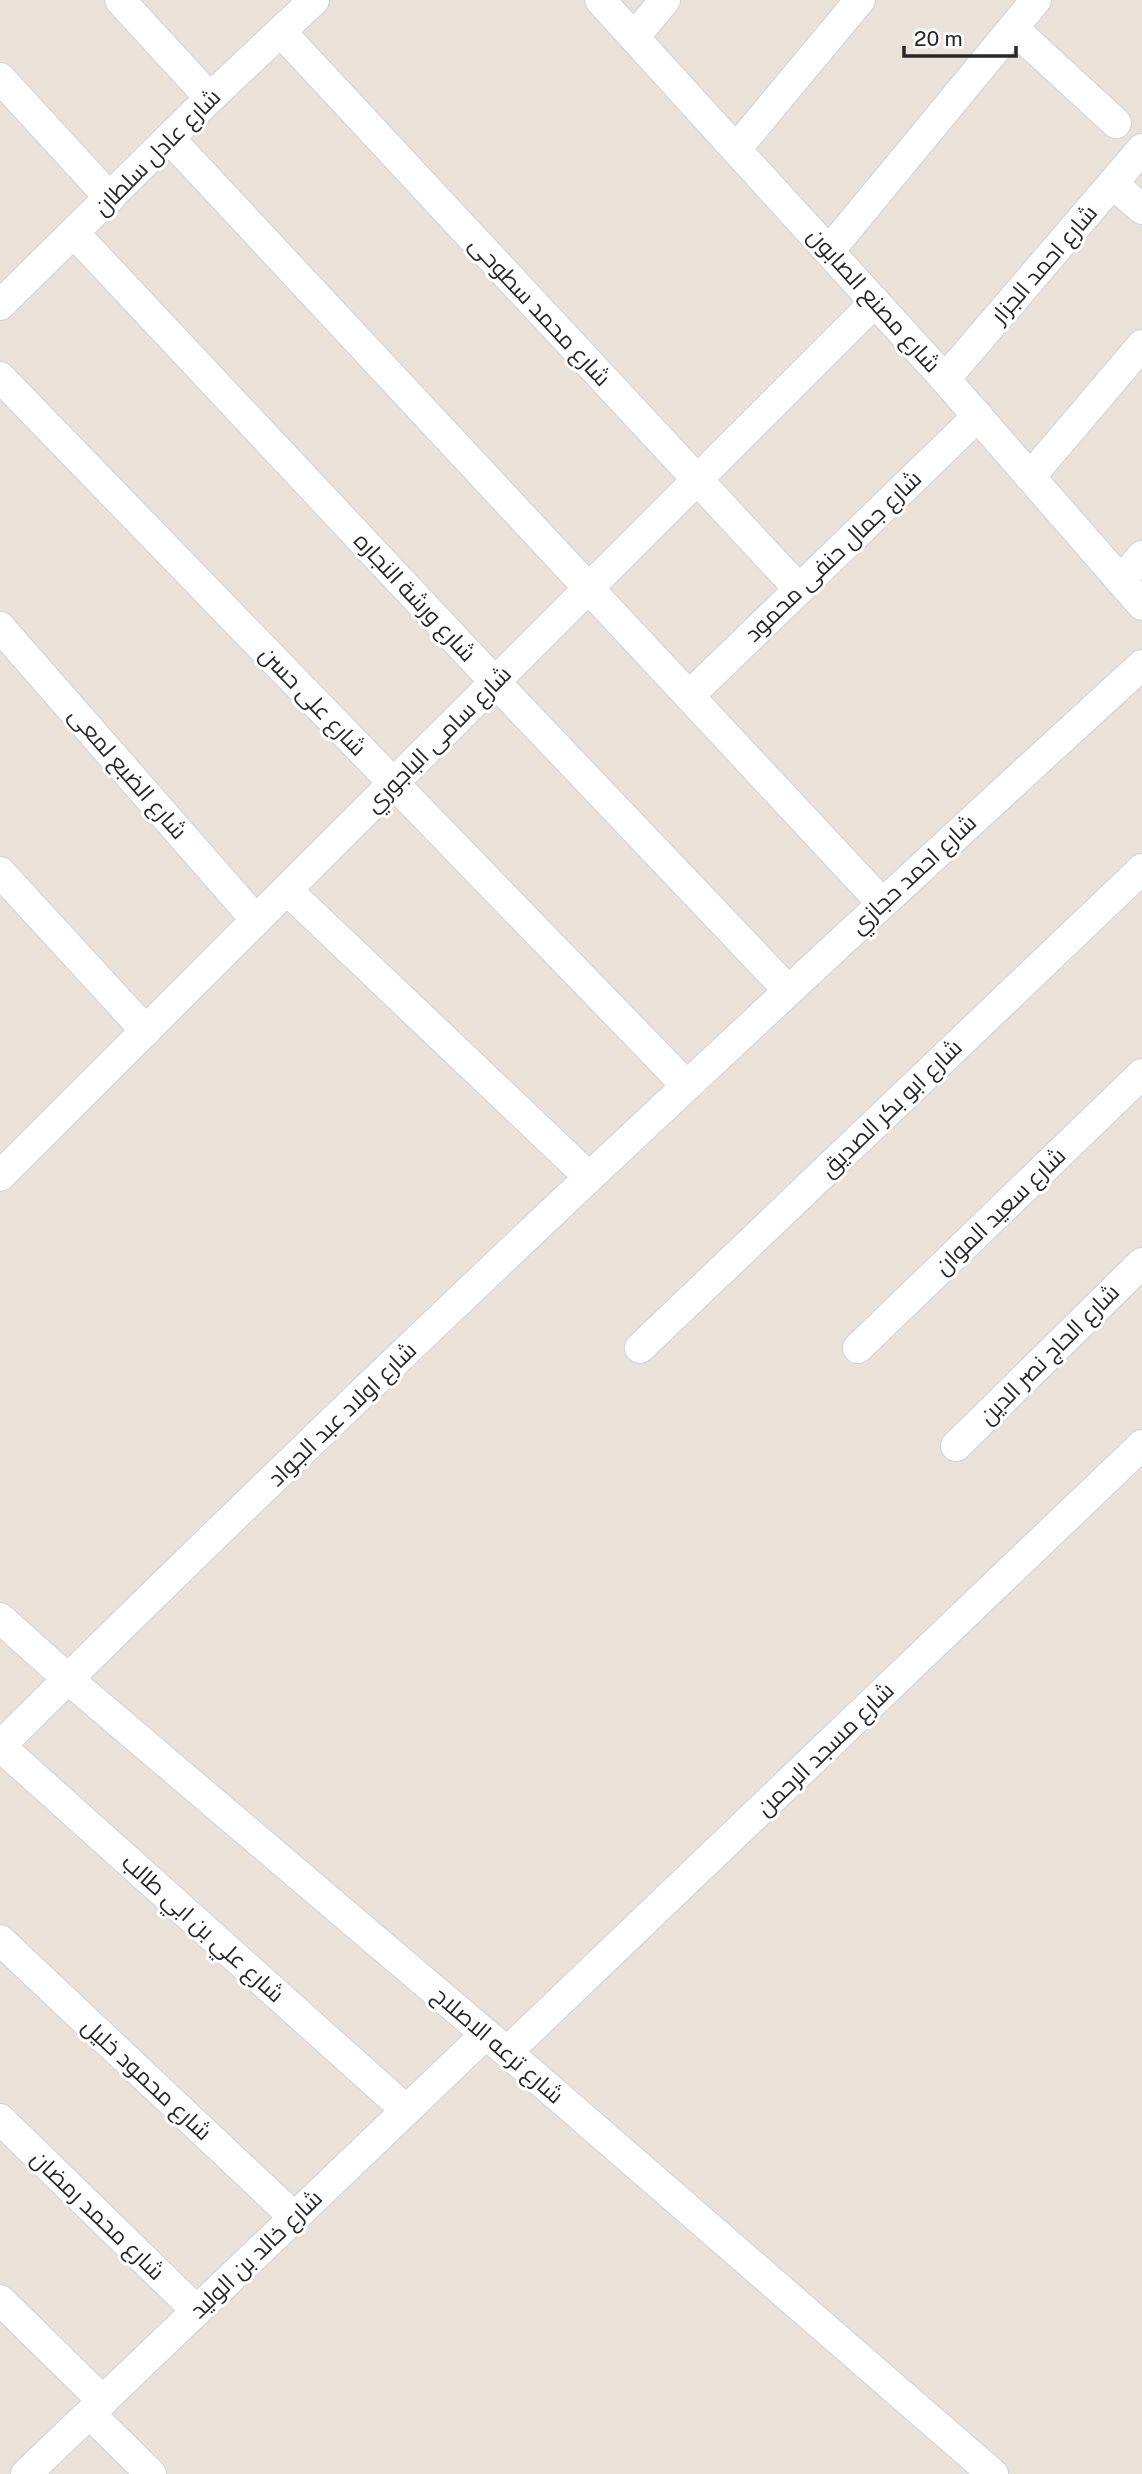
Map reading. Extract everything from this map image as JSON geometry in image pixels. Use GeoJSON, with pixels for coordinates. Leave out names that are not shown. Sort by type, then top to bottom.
{"type":"FeatureCollection","features":[{"type":"Feature","properties":{"kind":"street"},"geometry":{"type":"LineString","coordinates":[[120,0],[210,98]]}},
{"type":"Feature","properties":{"kind":"street","name":"شارع مصنع الصابون"},"geometry":{"type":"LineString","coordinates":[[600,0],[946,379],[1142,606]]}},
{"type":"Feature","properties":{"kind":"street"},"geometry":{"type":"LineString","coordinates":[[634,37],[665,0]]}},
{"type":"Feature","properties":{"kind":"street"},"geometry":{"type":"LineString","coordinates":[[736,149],[860,0]]}},
{"type":"Feature","properties":{"kind":"street"},"geometry":{"type":"LineString","coordinates":[[829,251],[1036,0]]}},
{"type":"Feature","properties":{"kind":"street","name":"شارع عادل سلطان"},"geometry":{"type":"LineString","coordinates":[[0,305],[210,98],[281,32],[307,3]]}},
{"type":"Feature","properties":{"kind":"street"},"geometry":{"type":"LineString","coordinates":[[1013,28],[1116,123]]}},
{"type":"Feature","properties":{"kind":"street","name":"شارع محمد سطوحى"},"geometry":{"type":"LineString","coordinates":[[281,32],[799,589]]}},
{"type":"Feature","properties":{"kind":"street"},"geometry":{"type":"LineString","coordinates":[[0,78],[110,198]]}},
{"type":"Feature","properties":{"kind":"street"},"geometry":{"type":"LineString","coordinates":[[170,139],[882,903]]}},
{"type":"Feature","properties":{"kind":"street","name":"شارع احمد الجزار"},"geometry":{"type":"LineString","coordinates":[[946,379],[1142,149]]}},
{"type":"Feature","properties":{"kind":"street"},"geometry":{"type":"LineString","coordinates":[[1113,184],[1142,209]]}},
{"type":"Feature","properties":{"kind":"street","name":"شارع ورشة النجاره"},"geometry":{"type":"LineString","coordinates":[[74,233],[788,990]]}},
{"type":"Feature","properties":{"kind":"street","name":"شارع سامى الباجوري"},"geometry":{"type":"LineString","coordinates":[[0,1176],[875,302]]}},
{"type":"Feature","properties":{"kind":"street"},"geometry":{"type":"LineString","coordinates":[[1030,477],[1142,345]]}},
{"type":"Feature","properties":{"kind":"street","name":"شارع على حسن"},"geometry":{"type":"LineString","coordinates":[[0,377],[686,1084]]}},
{"type":"Feature","properties":{"kind":"street","name":"شارع جمال حنفى محمود"},"geometry":{"type":"LineString","coordinates":[[689,696],[978,416]]}},
{"type":"Feature","properties":{"kind":"street"},"geometry":{"type":"LineString","coordinates":[[1121,581],[1142,556]]}},
{"type":"Feature","properties":{"kind":"street","name":"شارع الضبع لمعى"},"geometry":{"type":"LineString","coordinates":[[0,626],[256,920]]}},
{"type":"Feature","properties":{"kind":"street","name":"شارع احمد حجازي"},"geometry":{"type":"LineString","coordinates":[[686,1084],[1142,665]]}},
{"type":"Feature","properties":{"kind":"street","name":"شارع ابو بكر الصديق"},"geometry":{"type":"LineString","coordinates":[[640,1348],[1142,869]]}},
{"type":"Feature","properties":{"kind":"street"},"geometry":{"type":"LineString","coordinates":[[0,872],[146,1031]]}},
{"type":"Feature","properties":{"kind":"street"},"geometry":{"type":"LineString","coordinates":[[287,890],[589,1177]]}},
{"type":"Feature","properties":{"kind":"street","name":"شارع سعيد الموان"},"geometry":{"type":"LineString","coordinates":[[858,1348],[1142,1074]]}},
{"type":"Feature","properties":{"kind":"street","name":"شارع اولاد عبد الجواد"},"geometry":{"type":"LineString","coordinates":[[0,1746],[148,1599],[686,1084]]}},
{"type":"Feature","properties":{"kind":"street","name":"شارع الحاج نصر الدين"},"geometry":{"type":"LineString","coordinates":[[956,1446],[1142,1263]]}},
{"type":"Feature","properties":{"kind":"street","name":"شارع مسجد الرحمن"},"geometry":{"type":"LineString","coordinates":[[497,2043],[1142,1445]]}},
{"type":"Feature","properties":{"kind":"street","name":"شارع ترعه الاصلاح"},"geometry":{"type":"LineString","coordinates":[[0,1618],[68,1679],[497,2043],[993,2474]]}},
{"type":"Feature","properties":{"kind":"street","name":"شارع علي بن ابي طالب"},"geometry":{"type":"LineString","coordinates":[[0,1746],[406,2110]]}},
{"type":"Feature","properties":{"kind":"street","name":"شارع محمود خليل"},"geometry":{"type":"LineString","coordinates":[[0,1940],[295,2218]]}},
{"type":"Feature","properties":{"kind":"street","name":"شارع خالد بن الوليد"},"geometry":{"type":"LineString","coordinates":[[26,2474],[406,2110],[497,2043]]}},
{"type":"Feature","properties":{"kind":"street","name":"شارع محمد رمضان"},"geometry":{"type":"LineString","coordinates":[[0,2119],[197,2311]]}},
{"type":"Feature","properties":{"kind":"street"},"geometry":{"type":"LineString","coordinates":[[0,2300],[96,2407],[151,2474]]}}]}
